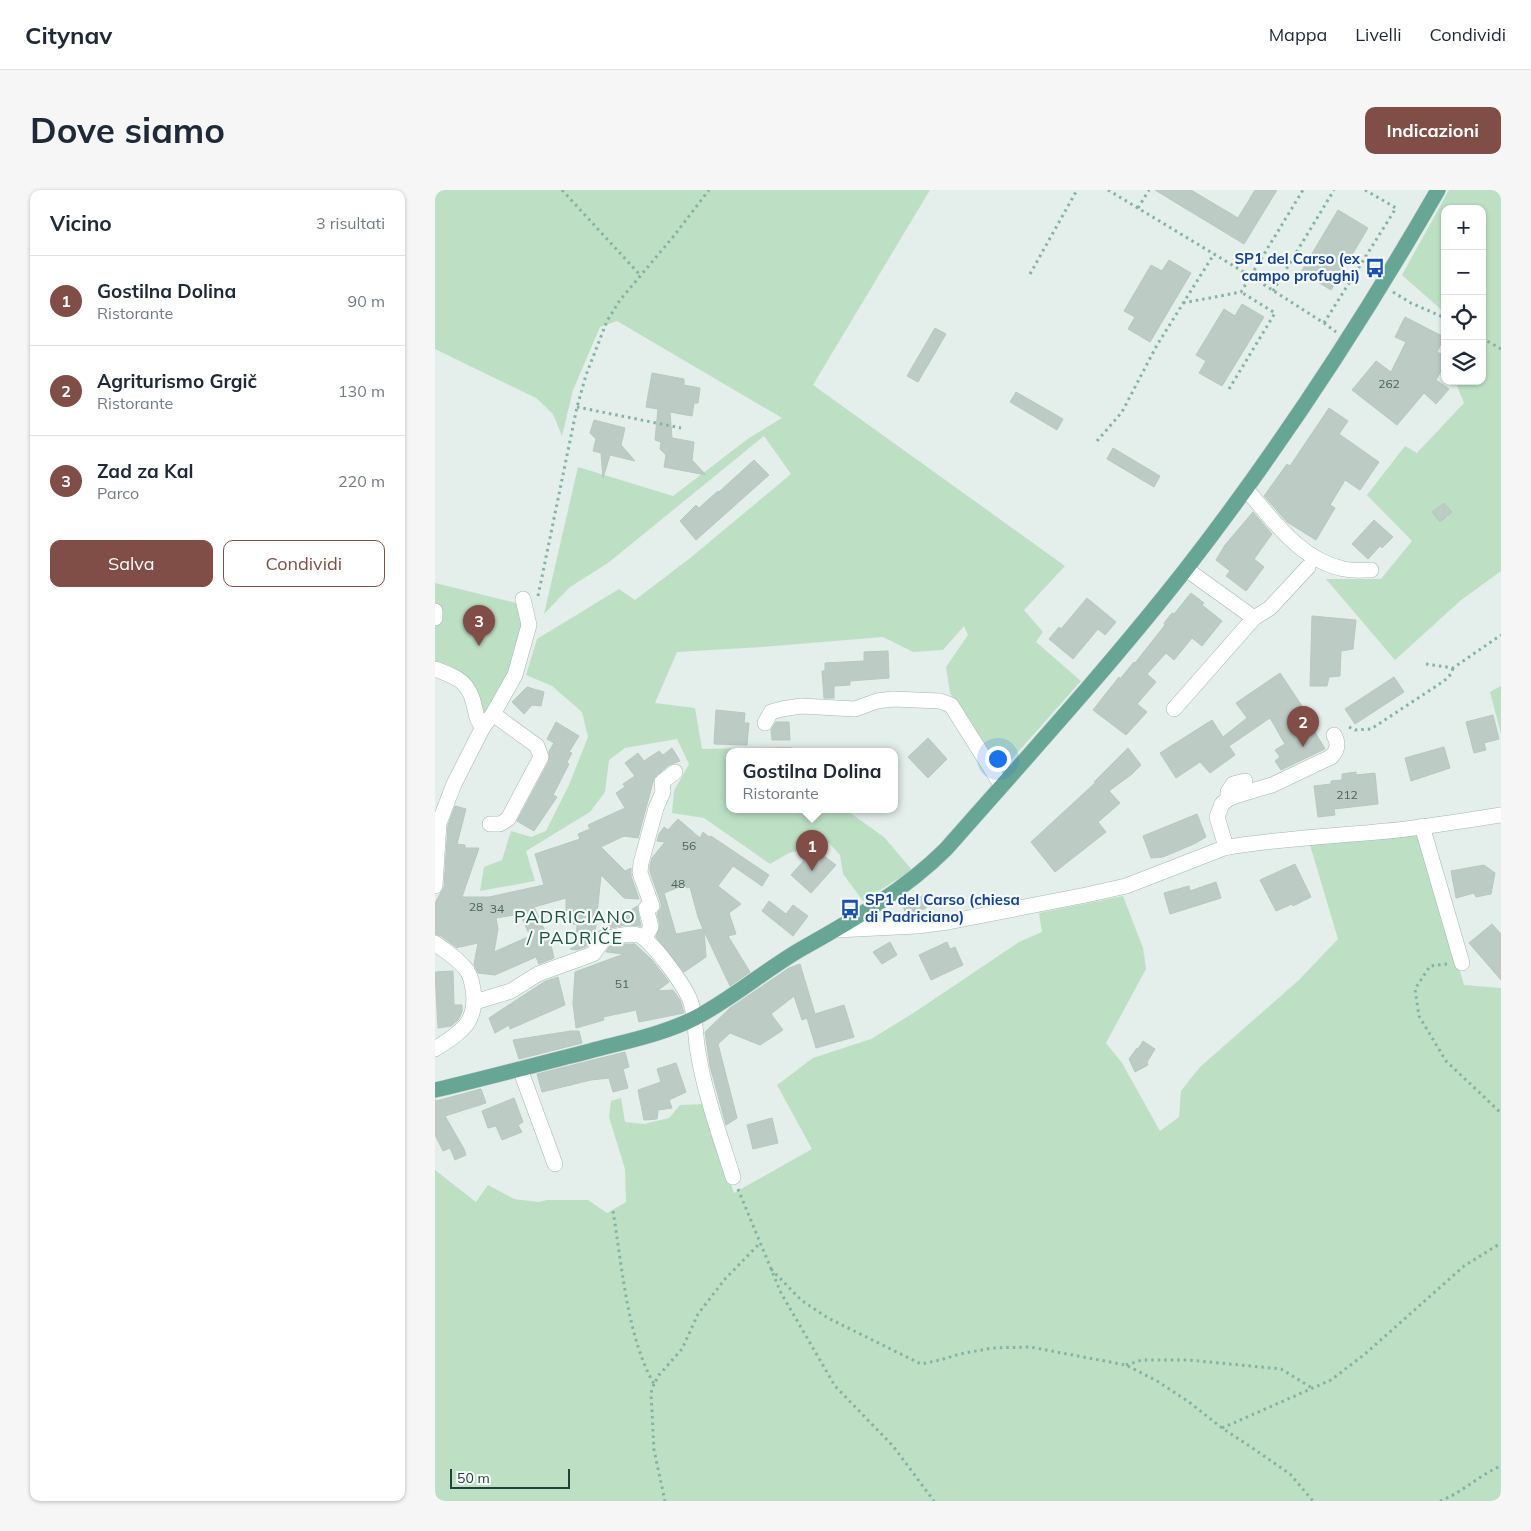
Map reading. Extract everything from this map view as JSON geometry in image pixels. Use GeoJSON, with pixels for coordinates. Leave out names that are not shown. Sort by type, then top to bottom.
{"type":"FeatureCollection","features":[{"type":"Feature","properties":{"kind":"main road"},"geometry":{"type":"LineString","coordinates":[[435,1090],[644,1036],[695,1018],[777,964],[836,930],[928,868],[1127,642],[1186,569],[1246,489],[1309,399],[1382,285],[1438,190]]}},
{"type":"Feature","properties":{"kind":"street"},"geometry":{"type":"LineString","coordinates":[[1246,489],[1300,548],[1314,558],[1344,569],[1371,570]]}},
{"type":"Feature","properties":{"kind":"street"},"geometry":{"type":"LineString","coordinates":[[1174,709],[1253,618],[1270,608],[1308,567]]}},
{"type":"Feature","properties":{"kind":"street"},"geometry":{"type":"LineString","coordinates":[[1186,569],[1253,618]]}},
{"type":"Feature","properties":{"kind":"street"},"geometry":{"type":"LineString","coordinates":[[435,886],[437,823],[453,784],[483,727],[493,714],[515,675],[529,625],[523,599]]}},
{"type":"Feature","properties":{"kind":"street"},"geometry":{"type":"LineString","coordinates":[[435,611],[435,618]]}},
{"type":"Feature","properties":{"kind":"street"},"geometry":{"type":"LineString","coordinates":[[435,669],[458,678],[466,684],[472,696],[477,722],[483,727]]}},
{"type":"Feature","properties":{"kind":"street"},"geometry":{"type":"LineString","coordinates":[[765,723],[771,712],[801,706],[855,709],[877,701],[893,699],[940,701],[951,705],[1002,786]]}},
{"type":"Feature","properties":{"kind":"street"},"geometry":{"type":"LineString","coordinates":[[490,824],[500,824],[508,819],[541,757],[537,746],[525,735],[493,714]]}},
{"type":"Feature","properties":{"kind":"street"},"geometry":{"type":"LineString","coordinates":[[1227,847],[1217,817],[1222,804],[1228,799],[1272,785],[1331,757],[1336,752],[1337,747],[1334,735]]}},
{"type":"Feature","properties":{"kind":"street"},"geometry":{"type":"LineString","coordinates":[[645,938],[651,927],[646,908],[653,906],[640,873],[641,863],[656,808],[663,792],[662,782],[675,772]]}},
{"type":"Feature","properties":{"kind":"street"},"geometry":{"type":"LineString","coordinates":[[1228,799],[1229,787],[1245,781]]}},
{"type":"Feature","properties":{"kind":"street"},"geometry":{"type":"LineString","coordinates":[[836,930],[917,926],[948,922],[1077,897],[1126,886],[1227,847],[1270,840],[1422,826],[1501,815]]}},
{"type":"Feature","properties":{"kind":"street"},"geometry":{"type":"LineString","coordinates":[[1422,826],[1462,963]]}},
{"type":"Feature","properties":{"kind":"street"},"geometry":{"type":"LineString","coordinates":[[475,1002],[511,991],[538,974],[593,954],[604,939],[628,934],[645,938],[653,946],[691,1002],[695,1018],[697,1051],[706,1088],[733,1177]]}},
{"type":"Feature","properties":{"kind":"street"},"geometry":{"type":"LineString","coordinates":[[435,944],[466,968],[473,983],[475,1002],[473,1016],[464,1028],[435,1049]]}},
{"type":"Feature","properties":{"kind":"street"},"geometry":{"type":"LineString","coordinates":[[520,1069],[555,1164]]}},
{"type":"Feature","properties":{"kind":"path"},"geometry":{"type":"LineString","coordinates":[[562,190],[641,276]]}},
{"type":"Feature","properties":{"kind":"path"},"geometry":{"type":"LineString","coordinates":[[529,625],[536,604],[577,407],[586,375],[607,321],[620,300],[673,237],[709,190]]}},
{"type":"Feature","properties":{"kind":"path"},"geometry":{"type":"LineString","coordinates":[[1029,274],[1077,190]]}},
{"type":"Feature","properties":{"kind":"path"},"geometry":{"type":"LineString","coordinates":[[1108,190],[1324,322],[1347,340]]}},
{"type":"Feature","properties":{"kind":"path"},"geometry":{"type":"LineString","coordinates":[[1138,208],[1149,190]]}},
{"type":"Feature","properties":{"kind":"path"},"geometry":{"type":"LineString","coordinates":[[1241,292],[1252,277],[1303,190]]}},
{"type":"Feature","properties":{"kind":"path"},"geometry":{"type":"LineString","coordinates":[[1273,291],[1334,190]]}},
{"type":"Feature","properties":{"kind":"path"},"geometry":{"type":"LineString","coordinates":[[1324,322],[1396,208],[1365,190]]}},
{"type":"Feature","properties":{"kind":"path"},"geometry":{"type":"LineString","coordinates":[[1097,441],[1123,412],[1157,345],[1214,254]]}},
{"type":"Feature","properties":{"kind":"path"},"geometry":{"type":"LineString","coordinates":[[1382,285],[1411,303],[1441,316]]}},
{"type":"Feature","properties":{"kind":"path"},"geometry":{"type":"LineString","coordinates":[[1182,303],[1241,292],[1275,313],[1229,389]]}},
{"type":"Feature","properties":{"kind":"path"},"geometry":{"type":"LineString","coordinates":[[1485,340],[1501,349]]}},
{"type":"Feature","properties":{"kind":"path"},"geometry":{"type":"LineString","coordinates":[[577,407],[681,428]]}},
{"type":"Feature","properties":{"kind":"path"},"geometry":{"type":"LineString","coordinates":[[1349,727],[1355,730],[1371,729],[1444,681],[1451,674],[1453,668],[1501,635]]}},
{"type":"Feature","properties":{"kind":"path"},"geometry":{"type":"LineString","coordinates":[[1426,664],[1453,668]]}},
{"type":"Feature","properties":{"kind":"path"},"geometry":{"type":"LineString","coordinates":[[1462,963],[1430,966],[1415,989],[1419,1016],[1446,1061],[1501,1113]]}},
{"type":"Feature","properties":{"kind":"path"},"geometry":{"type":"LineString","coordinates":[[733,1177],[781,1293],[835,1386],[893,1446],[934,1501]]}},
{"type":"Feature","properties":{"kind":"path"},"geometry":{"type":"LineString","coordinates":[[613,1211],[631,1319],[646,1371],[654,1384]]}},
{"type":"Feature","properties":{"kind":"path"},"geometry":{"type":"LineString","coordinates":[[665,1501],[654,1450],[651,1393],[654,1384],[659,1375],[682,1349],[698,1314],[725,1279],[760,1243]]}},
{"type":"Feature","properties":{"kind":"path"},"geometry":{"type":"LineString","coordinates":[[1222,1428],[1331,1380],[1365,1354],[1464,1266],[1501,1243]]}},
{"type":"Feature","properties":{"kind":"path"},"geometry":{"type":"LineString","coordinates":[[771,1269],[801,1300],[828,1318],[921,1364],[992,1348],[1030,1347],[1125,1365],[1157,1380],[1222,1428],[1290,1474],[1313,1501]]}},
{"type":"Feature","properties":{"kind":"path"},"geometry":{"type":"LineString","coordinates":[[1125,1365],[1142,1360],[1187,1360],[1281,1368],[1312,1388]]}},
{"type":"Feature","properties":{"kind":"path"},"geometry":{"type":"LineString","coordinates":[[1439,1501],[1453,1496],[1473,1481],[1501,1466]]}},
{"type":"Feature","properties":{"kind":"path"},"geometry":{"type":"LineString","coordinates":[[1452,1501],[1453,1496]]}},
{"type":"Feature","properties":{"kind":"green space"},"geometry":{"type":"Polygon","coordinates":[[[435,190],[930,190],[813,385],[1065,566],[1024,610],[1043,632],[1036,642],[1081,681],[1002,770],[950,693],[946,667],[968,635],[964,626],[943,650],[913,652],[883,637],[677,652],[655,703],[695,708],[702,749],[726,748],[726,813],[850,813],[884,837],[912,870],[863,901],[843,874],[840,855],[829,843],[789,853],[770,864],[704,818],[672,813],[674,791],[689,764],[677,739],[625,748],[609,760],[605,792],[590,812],[526,851],[535,881],[480,891],[484,867],[502,860],[511,831],[531,837],[546,831],[569,785],[588,737],[582,712],[552,686],[526,675],[537,639],[619,589],[635,600],[689,559],[791,474],[764,436],[608,563],[570,587],[544,614],[578,467],[673,496],[749,438],[782,418],[617,321],[600,327],[573,390],[562,436],[553,414],[536,398],[435,349],[435,190]]]}},
{"type":"Feature","properties":{"kind":"green space"},"geometry":{"type":"Polygon","coordinates":[[[1449,190],[1501,190],[1501,571],[1460,601],[1395,660],[1326,579],[1381,579],[1412,541],[1367,495],[1405,446],[1417,453],[1464,403],[1457,385],[1486,385],[1486,205],[1441,205],[1441,309],[1402,275],[1449,190]]]}},
{"type":"Feature","properties":{"kind":"green space"},"geometry":{"type":"Polygon","coordinates":[[[435,583],[524,605],[515,675],[483,727],[472,696],[435,668],[435,583]]]}},
{"type":"Feature","properties":{"kind":"green space"},"geometry":{"type":"Polygon","coordinates":[[[1501,686],[1501,734],[1490,692],[1501,686]]]}},
{"type":"Feature","properties":{"kind":"green space"},"geometry":{"type":"Polygon","coordinates":[[[792,747],[793,748],[747,748],[792,747]]]}},
{"type":"Feature","properties":{"kind":"green space"},"geometry":{"type":"Polygon","coordinates":[[[1419,832],[1464,985],[1501,988],[1501,1501],[435,1501],[435,1170],[476,1202],[488,1185],[514,1199],[539,1202],[547,1200],[588,1200],[607,1213],[626,1202],[625,1169],[609,1117],[611,1101],[621,1098],[625,1122],[644,1124],[669,1118],[680,1105],[703,1104],[734,1193],[812,1149],[777,1085],[813,1058],[871,1039],[912,1014],[1019,942],[1042,932],[1039,913],[1123,896],[1143,948],[1146,969],[1106,1043],[1122,1063],[1160,1131],[1179,1117],[1181,1091],[1200,1067],[1299,980],[1338,939],[1310,845],[1419,832]]]}},
{"type":"Feature","properties":{"kind":"building"},"geometry":{"type":"Polygon","coordinates":[[[1155,190],[1191,190],[1238,218],[1255,190],[1277,190],[1244,244],[1155,190]]]}},
{"type":"Feature","properties":{"kind":"building"},"geometry":{"type":"Polygon","coordinates":[[[1338,210],[1368,228],[1331,290],[1301,272],[1338,210]]]}},
{"type":"Feature","properties":{"kind":"building"},"geometry":{"type":"Polygon","coordinates":[[[1169,260],[1191,273],[1150,342],[1128,329],[1135,317],[1124,311],[1151,265],[1162,271],[1169,260]]]}},
{"type":"Feature","properties":{"kind":"building"},"geometry":{"type":"Polygon","coordinates":[[[1242,304],[1264,317],[1222,386],[1199,373],[1206,361],[1196,355],[1224,309],[1235,316],[1242,304]]]}},
{"type":"Feature","properties":{"kind":"building"},"geometry":{"type":"Polygon","coordinates":[[[1405,317],[1441,335],[1441,343],[1437,352],[1441,354],[1441,371],[1436,380],[1449,389],[1436,404],[1424,393],[1397,425],[1352,390],[1376,361],[1391,372],[1406,342],[1395,337],[1405,317]]]}},
{"type":"Feature","properties":{"kind":"building"},"geometry":{"type":"Polygon","coordinates":[[[935,328],[946,334],[918,382],[907,376],[935,328]]]}},
{"type":"Feature","properties":{"kind":"building"},"geometry":{"type":"Polygon","coordinates":[[[652,373],[684,379],[684,385],[700,388],[698,403],[694,403],[692,416],[670,412],[672,438],[694,442],[692,460],[706,475],[664,467],[666,455],[660,449],[661,442],[655,440],[658,409],[646,407],[652,373]]]}},
{"type":"Feature","properties":{"kind":"building"},"geometry":{"type":"Polygon","coordinates":[[[1016,392],[1063,419],[1057,430],[1010,402],[1016,392]]]}},
{"type":"Feature","properties":{"kind":"building"},"geometry":{"type":"Polygon","coordinates":[[[1329,408],[1348,421],[1339,434],[1379,462],[1360,490],[1345,480],[1330,505],[1335,508],[1316,540],[1287,522],[1264,496],[1287,464],[1290,466],[1329,408]]]}},
{"type":"Feature","properties":{"kind":"building"},"geometry":{"type":"Polygon","coordinates":[[[594,420],[625,428],[621,445],[635,461],[610,455],[603,478],[601,453],[593,451],[596,439],[590,433],[594,420]]]}},
{"type":"Feature","properties":{"kind":"building"},"geometry":{"type":"Polygon","coordinates":[[[1113,448],[1160,476],[1154,487],[1107,459],[1113,448]]]}},
{"type":"Feature","properties":{"kind":"building"},"geometry":{"type":"Polygon","coordinates":[[[754,460],[769,475],[696,540],[680,521],[696,505],[699,508],[719,492],[754,460]]]}},
{"type":"Feature","properties":{"kind":"building"},"geometry":{"type":"Polygon","coordinates":[[[1444,503],[1452,512],[1440,522],[1432,512],[1444,503]]]}},
{"type":"Feature","properties":{"kind":"building"},"geometry":{"type":"Polygon","coordinates":[[[1253,512],[1272,534],[1254,559],[1264,567],[1246,591],[1226,576],[1230,571],[1216,560],[1225,545],[1253,512]]]}},
{"type":"Feature","properties":{"kind":"building"},"geometry":{"type":"Polygon","coordinates":[[[1374,520],[1393,537],[1382,548],[1380,546],[1368,559],[1352,544],[1374,520]]]}},
{"type":"Feature","properties":{"kind":"building"},"geometry":{"type":"Polygon","coordinates":[[[1191,593],[1204,603],[1202,605],[1222,621],[1202,646],[1192,638],[1174,660],[1166,653],[1147,674],[1156,682],[1137,704],[1147,712],[1126,735],[1093,710],[1119,677],[1120,679],[1135,663],[1165,625],[1164,623],[1172,613],[1174,614],[1191,593]]]}},
{"type":"Feature","properties":{"kind":"building"},"geometry":{"type":"Polygon","coordinates":[[[1087,598],[1116,622],[1105,635],[1098,629],[1073,659],[1049,639],[1059,627],[1061,629],[1087,598]]]}},
{"type":"Feature","properties":{"kind":"building"},"geometry":{"type":"Polygon","coordinates":[[[1312,616],[1356,620],[1353,649],[1341,651],[1340,676],[1329,677],[1327,686],[1310,686],[1312,616]]]}},
{"type":"Feature","properties":{"kind":"building"},"geometry":{"type":"Polygon","coordinates":[[[888,651],[889,678],[850,681],[850,685],[834,686],[834,698],[824,698],[822,671],[825,671],[825,663],[864,661],[864,652],[888,651]]]}},
{"type":"Feature","properties":{"kind":"building"},"geometry":{"type":"Polygon","coordinates":[[[1280,673],[1304,709],[1302,710],[1325,749],[1281,770],[1275,761],[1280,757],[1275,750],[1285,744],[1270,718],[1229,746],[1235,755],[1210,773],[1200,762],[1176,778],[1160,753],[1212,720],[1223,737],[1247,718],[1236,703],[1280,673]]]}},
{"type":"Feature","properties":{"kind":"building"},"geometry":{"type":"Polygon","coordinates":[[[1394,677],[1404,692],[1355,724],[1345,709],[1394,677]]]}},
{"type":"Feature","properties":{"kind":"building"},"geometry":{"type":"Polygon","coordinates":[[[527,687],[544,692],[541,706],[532,705],[524,714],[512,702],[527,687]]]}},
{"type":"Feature","properties":{"kind":"building"},"geometry":{"type":"Polygon","coordinates":[[[716,710],[745,713],[744,723],[749,723],[747,745],[714,744],[716,710]]]}},
{"type":"Feature","properties":{"kind":"building"},"geometry":{"type":"Polygon","coordinates":[[[1493,715],[1499,739],[1484,743],[1486,750],[1474,753],[1466,722],[1493,715]]]}},
{"type":"Feature","properties":{"kind":"building"},"geometry":{"type":"Polygon","coordinates":[[[556,722],[579,736],[569,752],[572,753],[567,762],[569,764],[553,795],[557,797],[534,831],[517,821],[549,761],[549,751],[554,743],[547,739],[556,722]]]}},
{"type":"Feature","properties":{"kind":"building"},"geometry":{"type":"Polygon","coordinates":[[[776,722],[789,722],[790,740],[772,740],[771,730],[776,722]]]}},
{"type":"Feature","properties":{"kind":"building"},"geometry":{"type":"Polygon","coordinates":[[[928,738],[947,759],[928,778],[908,757],[928,738]]]}},
{"type":"Feature","properties":{"kind":"building"},"geometry":{"type":"Polygon","coordinates":[[[1444,747],[1450,768],[1411,781],[1405,758],[1444,747]]]}},
{"type":"Feature","properties":{"kind":"building"},"geometry":{"type":"Polygon","coordinates":[[[672,748],[680,761],[669,765],[654,778],[638,838],[624,836],[601,847],[625,871],[631,868],[631,876],[639,899],[624,898],[601,875],[595,934],[587,946],[577,950],[570,949],[576,946],[577,924],[566,924],[566,898],[534,907],[546,933],[548,932],[554,958],[539,964],[536,957],[495,975],[478,973],[474,964],[478,943],[460,947],[459,945],[457,948],[441,936],[435,934],[435,903],[444,887],[448,825],[455,806],[466,809],[457,844],[465,845],[465,848],[479,848],[462,897],[489,897],[544,885],[535,854],[580,839],[578,834],[590,829],[588,825],[625,808],[616,793],[625,787],[623,784],[635,776],[625,763],[638,753],[644,761],[659,751],[663,755],[672,748]],[[520,914],[496,918],[498,929],[494,952],[530,936],[520,914]]]}},
{"type":"Feature","properties":{"kind":"building"},"geometry":{"type":"Polygon","coordinates":[[[1128,748],[1141,765],[1109,791],[1120,803],[1098,822],[1106,832],[1055,872],[1031,842],[1095,783],[1128,748]]]}},
{"type":"Feature","properties":{"kind":"building"},"geometry":{"type":"Polygon","coordinates":[[[1356,772],[1356,775],[1375,773],[1378,804],[1334,809],[1335,815],[1318,817],[1314,786],[1331,784],[1331,781],[1342,780],[1342,774],[1356,772]]]}},
{"type":"Feature","properties":{"kind":"building"},"geometry":{"type":"Polygon","coordinates":[[[1197,814],[1206,837],[1163,857],[1151,858],[1143,836],[1197,814]]]}},
{"type":"Feature","properties":{"kind":"building"},"geometry":{"type":"Polygon","coordinates":[[[678,819],[700,838],[703,832],[709,837],[711,836],[769,875],[762,886],[733,866],[718,886],[741,904],[729,913],[736,934],[728,936],[750,972],[730,986],[704,931],[706,957],[684,972],[656,937],[660,925],[657,914],[661,908],[661,903],[650,872],[650,865],[652,858],[665,842],[657,841],[659,834],[664,827],[668,830],[678,819]],[[684,885],[664,893],[676,934],[703,929],[690,887],[687,888],[684,885]]]}},
{"type":"Feature","properties":{"kind":"building"},"geometry":{"type":"Polygon","coordinates":[[[824,856],[836,865],[811,893],[791,875],[807,857],[815,864],[824,856]]]}},
{"type":"Feature","properties":{"kind":"building"},"geometry":{"type":"Polygon","coordinates":[[[1295,864],[1311,897],[1293,906],[1292,904],[1276,911],[1260,880],[1295,864]]]}},
{"type":"Feature","properties":{"kind":"building"},"geometry":{"type":"Polygon","coordinates":[[[1484,865],[1495,873],[1491,894],[1476,897],[1474,893],[1456,898],[1451,871],[1484,865]]]}},
{"type":"Feature","properties":{"kind":"building"},"geometry":{"type":"Polygon","coordinates":[[[1216,882],[1221,898],[1170,914],[1164,893],[1189,886],[1190,891],[1216,882]]]}},
{"type":"Feature","properties":{"kind":"building"},"geometry":{"type":"Polygon","coordinates":[[[931,893],[926,908],[907,916],[902,904],[931,893]]]}},
{"type":"Feature","properties":{"kind":"building"},"geometry":{"type":"Polygon","coordinates":[[[769,901],[786,914],[793,905],[808,916],[793,936],[762,911],[769,901]]]}},
{"type":"Feature","properties":{"kind":"building"},"geometry":{"type":"Polygon","coordinates":[[[637,906],[641,926],[625,925],[598,932],[637,906]]]}},
{"type":"Feature","properties":{"kind":"building"},"geometry":{"type":"Polygon","coordinates":[[[1492,924],[1501,934],[1501,980],[1469,943],[1492,924]]]}},
{"type":"Feature","properties":{"kind":"building"},"geometry":{"type":"Polygon","coordinates":[[[890,942],[897,955],[882,964],[873,952],[890,942]]]}},
{"type":"Feature","properties":{"kind":"building"},"geometry":{"type":"Polygon","coordinates":[[[947,942],[950,949],[955,947],[963,965],[931,980],[919,955],[947,942]]]}},
{"type":"Feature","properties":{"kind":"building"},"geometry":{"type":"Polygon","coordinates":[[[635,944],[652,960],[669,982],[657,991],[673,990],[680,1000],[684,1013],[639,1022],[636,1010],[603,1017],[604,1020],[576,1028],[573,1003],[575,972],[624,954],[606,952],[609,947],[635,944]]]}},
{"type":"Feature","properties":{"kind":"building"},"geometry":{"type":"Polygon","coordinates":[[[800,964],[815,1014],[844,1005],[854,1037],[816,1048],[807,1018],[802,1020],[794,996],[771,1014],[783,1030],[760,1045],[730,1033],[718,1044],[737,1118],[726,1125],[710,1066],[705,1032],[730,1008],[789,968],[800,964]]]}},
{"type":"Feature","properties":{"kind":"building"},"geometry":{"type":"Polygon","coordinates":[[[453,971],[454,1005],[462,1005],[462,1012],[458,1020],[451,1026],[438,1028],[435,972],[453,971]]]}},
{"type":"Feature","properties":{"kind":"building"},"geometry":{"type":"Polygon","coordinates":[[[558,977],[565,1005],[510,1029],[509,1025],[495,1033],[489,1018],[544,982],[558,977]]]}},
{"type":"Feature","properties":{"kind":"building"},"geometry":{"type":"Polygon","coordinates":[[[579,1031],[582,1043],[519,1059],[513,1040],[579,1031]]]}},
{"type":"Feature","properties":{"kind":"building"},"geometry":{"type":"Polygon","coordinates":[[[1143,1041],[1155,1049],[1147,1062],[1148,1065],[1135,1072],[1129,1059],[1143,1041]]]}},
{"type":"Feature","properties":{"kind":"building"},"geometry":{"type":"Polygon","coordinates":[[[625,1052],[629,1067],[623,1069],[628,1088],[613,1092],[609,1078],[591,1080],[542,1092],[537,1074],[625,1052]]]}},
{"type":"Feature","properties":{"kind":"building"},"geometry":{"type":"Polygon","coordinates":[[[676,1063],[686,1092],[669,1100],[672,1108],[658,1110],[657,1119],[644,1120],[638,1090],[661,1082],[657,1069],[676,1063]]]}},
{"type":"Feature","properties":{"kind":"building"},"geometry":{"type":"Polygon","coordinates":[[[481,1089],[486,1103],[445,1116],[466,1155],[455,1160],[450,1148],[443,1151],[435,1135],[435,1099],[436,1101],[481,1089]]]}},
{"type":"Feature","properties":{"kind":"building"},"geometry":{"type":"Polygon","coordinates":[[[514,1098],[523,1122],[518,1125],[522,1132],[502,1140],[496,1126],[488,1128],[482,1111],[514,1098]]]}},
{"type":"Feature","properties":{"kind":"building"},"geometry":{"type":"Polygon","coordinates":[[[772,1118],[778,1143],[753,1149],[747,1125],[772,1118]]]}},
{"type":"Feature","properties":{"kind":"place","name":"SP1 del Carso (ex campo profughi)"},"geometry":{"type":"Point","coordinates":[1375,268]}},
{"type":"Feature","properties":{"kind":"place","name":"Zad za Kal"},"geometry":{"type":"Point","coordinates":[479,646]}},
{"type":"Feature","properties":{"kind":"place","name":"Agriturismo Grgič"},"geometry":{"type":"Point","coordinates":[1303,747]}},
{"type":"Feature","properties":{"kind":"place","name":"Gostilna Dolina"},"geometry":{"type":"Point","coordinates":[812,871]}},
{"type":"Feature","properties":{"kind":"place","name":"SP1 del Carso (chiesa di Padriciano)"},"geometry":{"type":"Point","coordinates":[850,909]}},
{"type":"Feature","properties":{"kind":"district","name":"PADRICIANO / PADRIČE"},"geometry":{"type":"Point","coordinates":[575,928]}}]}
